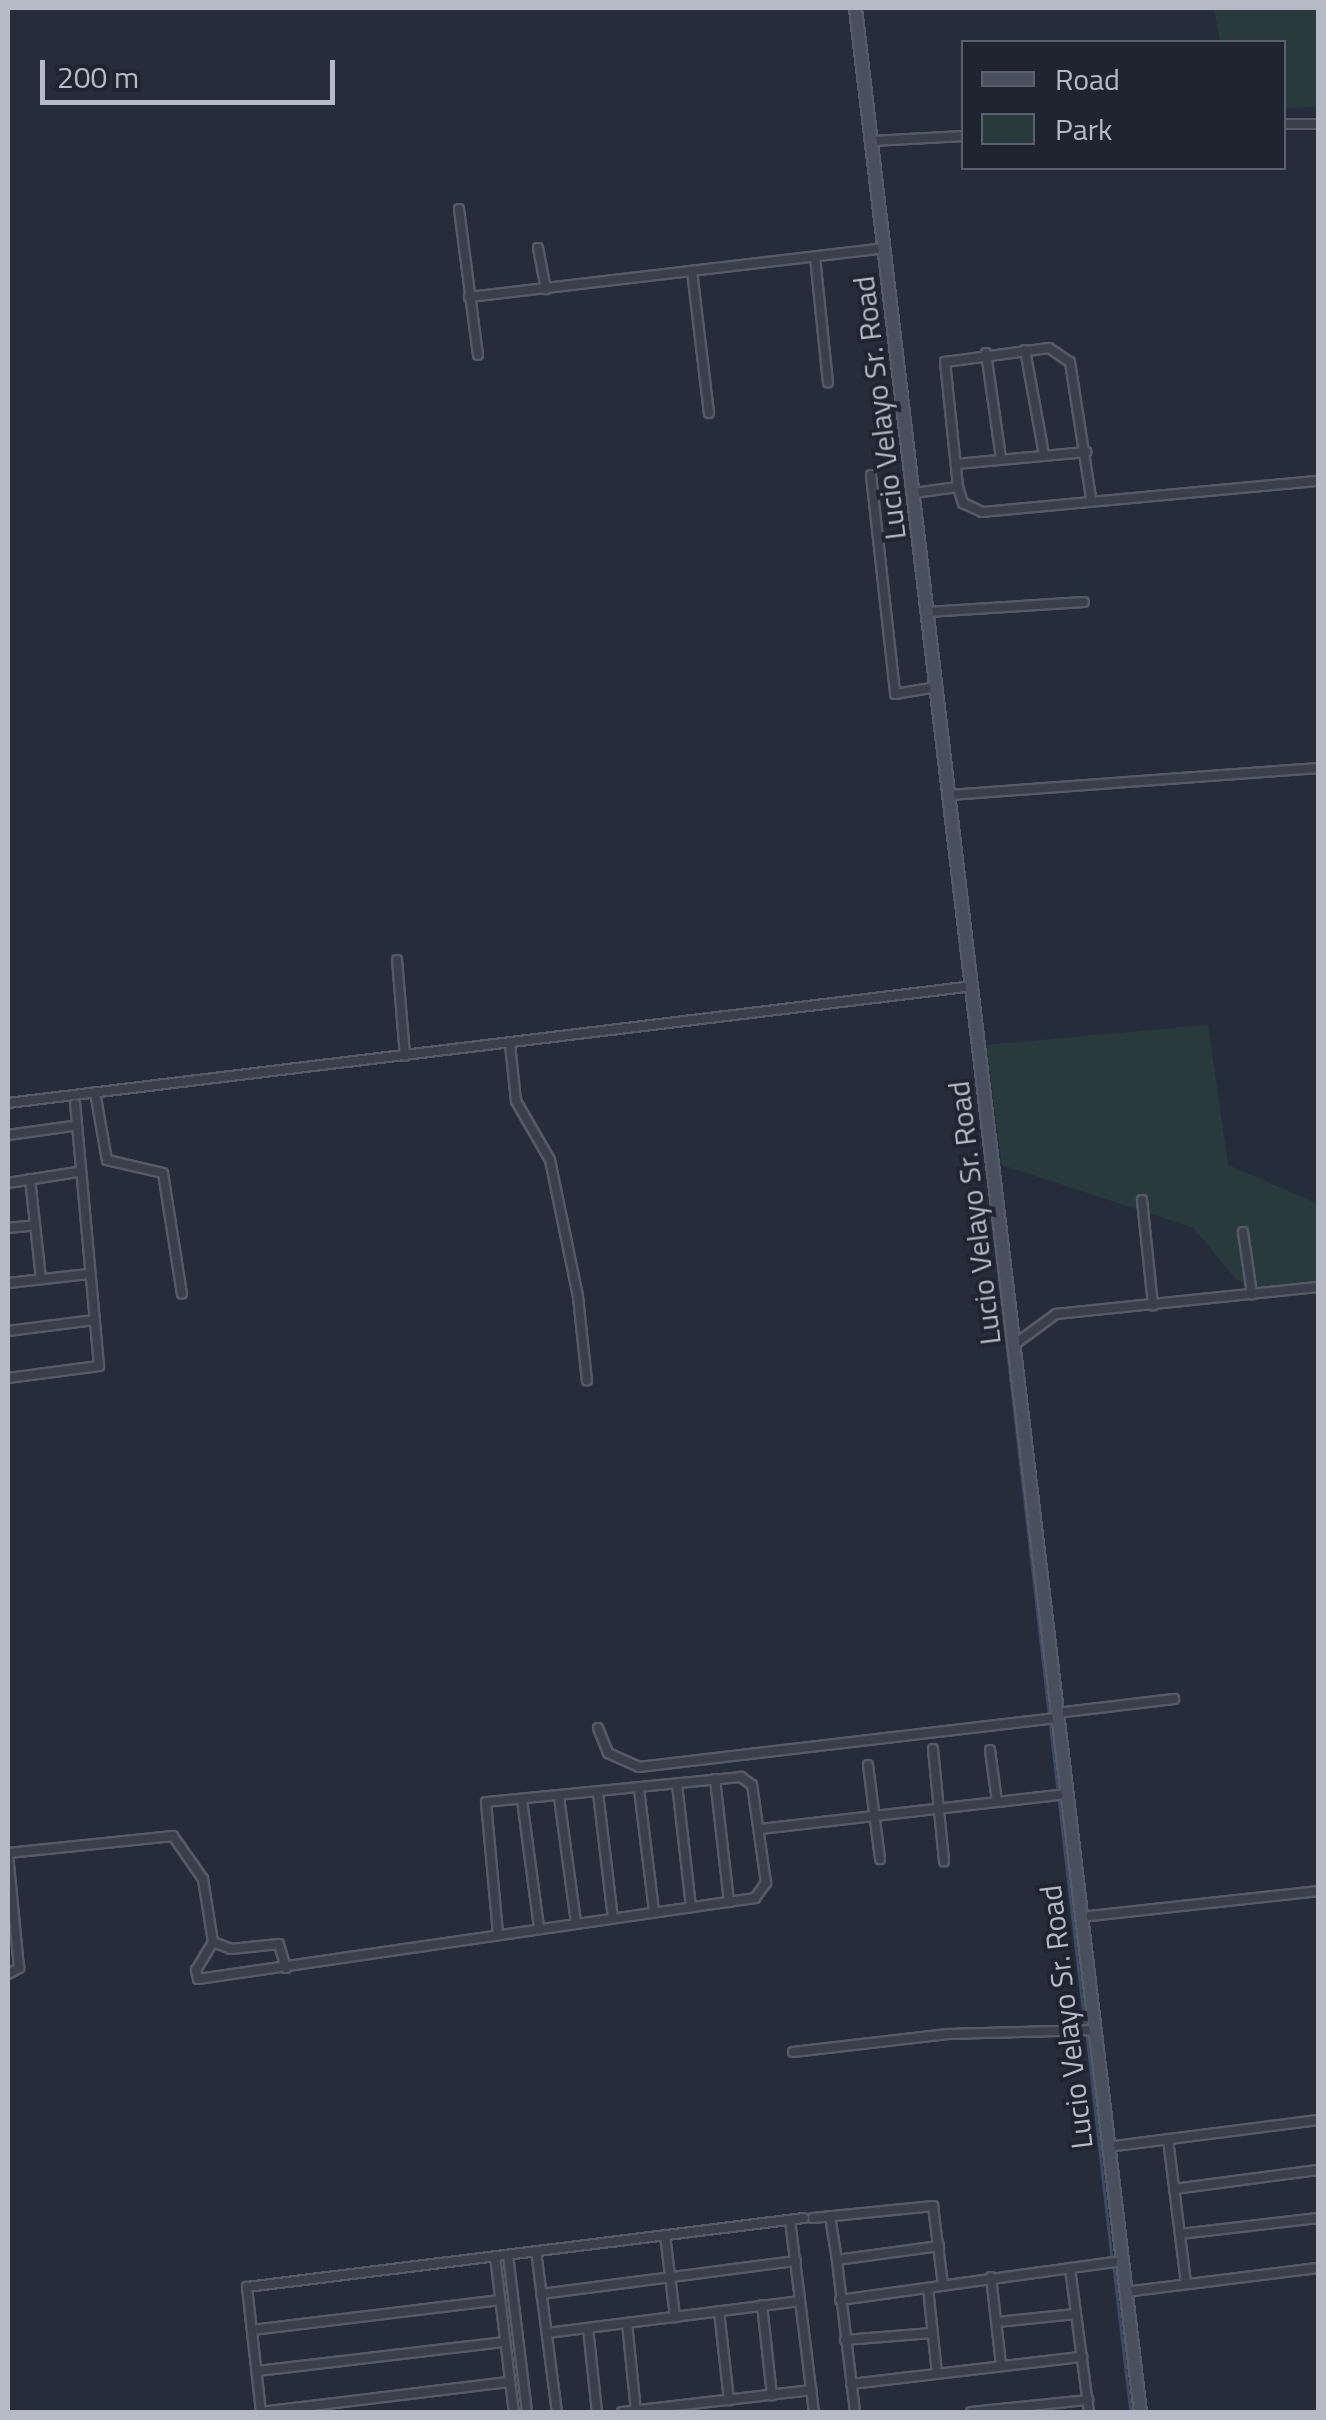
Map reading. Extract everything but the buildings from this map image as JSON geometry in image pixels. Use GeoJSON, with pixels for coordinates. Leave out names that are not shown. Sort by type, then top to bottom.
{"type":"FeatureCollection","features":[{"type":"Feature","properties":{"kind":"main road","name":"Lucio Velayo Sr. Road"},"geometry":{"type":"LineString","coordinates":[[855,8],[974,986],[1062,1795],[1140,2412]]}},
{"type":"Feature","properties":{"kind":"street"},"geometry":{"type":"LineString","coordinates":[[1286,124],[1318,124]]}},
{"type":"Feature","properties":{"kind":"street"},"geometry":{"type":"LineString","coordinates":[[872,141],[961,136]]}},
{"type":"Feature","properties":{"kind":"street"},"geometry":{"type":"LineString","coordinates":[[459,209],[478,356]]}},
{"type":"Feature","properties":{"kind":"street"},"geometry":{"type":"LineString","coordinates":[[538,248],[546,289]]}},
{"type":"Feature","properties":{"kind":"street"},"geometry":{"type":"LineString","coordinates":[[470,297],[884,248]]}},
{"type":"Feature","properties":{"kind":"street"},"geometry":{"type":"LineString","coordinates":[[815,257],[828,382]]}},
{"type":"Feature","properties":{"kind":"street"},"geometry":{"type":"LineString","coordinates":[[692,271],[709,413]]}},
{"type":"Feature","properties":{"kind":"street"},"geometry":{"type":"LineString","coordinates":[[1026,350],[1044,455]]}},
{"type":"Feature","properties":{"kind":"street"},"geometry":{"type":"LineString","coordinates":[[1091,497],[1070,362],[1059,350],[986,353],[945,362],[958,487],[963,503],[982,512],[1091,497],[1318,482]]}},
{"type":"Feature","properties":{"kind":"street"},"geometry":{"type":"LineString","coordinates":[[986,353],[1000,459]]}},
{"type":"Feature","properties":{"kind":"street"},"geometry":{"type":"LineString","coordinates":[[956,464],[1086,452]]}},
{"type":"Feature","properties":{"kind":"street"},"geometry":{"type":"LineString","coordinates":[[871,475],[894,694],[937,687]]}},
{"type":"Feature","properties":{"kind":"street"},"geometry":{"type":"LineString","coordinates":[[914,493],[958,487]]}},
{"type":"Feature","properties":{"kind":"street"},"geometry":{"type":"LineString","coordinates":[[928,612],[1084,602]]}},
{"type":"Feature","properties":{"kind":"street"},"geometry":{"type":"LineString","coordinates":[[950,795],[1318,768]]}},
{"type":"Feature","properties":{"kind":"street"},"geometry":{"type":"LineString","coordinates":[[397,960],[405,1056]]}},
{"type":"Feature","properties":{"kind":"street"},"geometry":{"type":"LineString","coordinates":[[8,1103],[974,986]]}},
{"type":"Feature","properties":{"kind":"street"},"geometry":{"type":"LineString","coordinates":[[510,1044],[516,1101],[550,1160],[578,1297],[586,1381]]}},
{"type":"Feature","properties":{"kind":"street"},"geometry":{"type":"LineString","coordinates":[[96,1092],[107,1160],[162,1174],[182,1294]]}},
{"type":"Feature","properties":{"kind":"street"},"geometry":{"type":"LineString","coordinates":[[8,1378],[99,1366],[72,1126],[75,1104]]}},
{"type":"Feature","properties":{"kind":"street"},"geometry":{"type":"LineString","coordinates":[[8,1135],[72,1126]]}},
{"type":"Feature","properties":{"kind":"street"},"geometry":{"type":"LineString","coordinates":[[8,1183],[77,1172]]}},
{"type":"Feature","properties":{"kind":"street"},"geometry":{"type":"LineString","coordinates":[[30,1180],[42,1279]]}},
{"type":"Feature","properties":{"kind":"street"},"geometry":{"type":"LineString","coordinates":[[1142,1200],[1154,1305]]}},
{"type":"Feature","properties":{"kind":"street"},"geometry":{"type":"LineString","coordinates":[[8,1228],[35,1225]]}},
{"type":"Feature","properties":{"kind":"street"},"geometry":{"type":"LineString","coordinates":[[1243,1232],[1252,1294]]}},
{"type":"Feature","properties":{"kind":"street"},"geometry":{"type":"LineString","coordinates":[[8,1283],[88,1274]]}},
{"type":"Feature","properties":{"kind":"street"},"geometry":{"type":"LineString","coordinates":[[1015,1344],[1056,1314],[1318,1287]]}},
{"type":"Feature","properties":{"kind":"street"},"geometry":{"type":"LineString","coordinates":[[8,1331],[94,1320]]}},
{"type":"Feature","properties":{"kind":"street"},"geometry":{"type":"LineString","coordinates":[[598,1728],[608,1753],[639,1767],[1174,1699]]}},
{"type":"Feature","properties":{"kind":"street"},"geometry":{"type":"LineString","coordinates":[[933,1749],[944,1860]]}},
{"type":"Feature","properties":{"kind":"street"},"geometry":{"type":"LineString","coordinates":[[990,1750],[997,1802]]}},
{"type":"Feature","properties":{"kind":"street"},"geometry":{"type":"LineString","coordinates":[[868,1765],[880,1859]]}},
{"type":"Feature","properties":{"kind":"street"},"geometry":{"type":"LineString","coordinates":[[8,1974],[19,1968],[8,1853],[173,1836],[204,1880],[213,1942],[196,1970],[198,1979],[498,1932],[755,1898],[766,1888],[760,1829],[748,1779],[488,1801],[482,1809],[498,1932]]}},
{"type":"Feature","properties":{"kind":"street"},"geometry":{"type":"LineString","coordinates":[[715,1780],[729,1902]]}},
{"type":"Feature","properties":{"kind":"street"},"geometry":{"type":"LineString","coordinates":[[677,1784],[691,1907]]}},
{"type":"Feature","properties":{"kind":"street"},"geometry":{"type":"LineString","coordinates":[[639,1788],[654,1911]]}},
{"type":"Feature","properties":{"kind":"street"},"geometry":{"type":"LineString","coordinates":[[598,1793],[612,1918]]}},
{"type":"Feature","properties":{"kind":"street"},"geometry":{"type":"LineString","coordinates":[[760,1829],[1062,1795]]}},
{"type":"Feature","properties":{"kind":"street"},"geometry":{"type":"LineString","coordinates":[[559,1798],[576,1922]]}},
{"type":"Feature","properties":{"kind":"street"},"geometry":{"type":"LineString","coordinates":[[522,1800],[539,1928]]}},
{"type":"Feature","properties":{"kind":"street"},"geometry":{"type":"LineString","coordinates":[[1080,1917],[1318,1890]]}},
{"type":"Feature","properties":{"kind":"street"},"geometry":{"type":"LineString","coordinates":[[213,1942],[231,1949],[279,1944],[286,1968]]}},
{"type":"Feature","properties":{"kind":"street"},"geometry":{"type":"LineString","coordinates":[[793,2052],[948,2034],[1093,2030]]}},
{"type":"Feature","properties":{"kind":"street"},"geometry":{"type":"LineString","coordinates":[[1107,2146],[1318,2120]]}},
{"type":"Feature","properties":{"kind":"street"},"geometry":{"type":"LineString","coordinates":[[1168,2138],[1186,2284]]}},
{"type":"Feature","properties":{"kind":"street"},"geometry":{"type":"LineString","coordinates":[[1174,2189],[1318,2170]]}},
{"type":"Feature","properties":{"kind":"street"},"geometry":{"type":"LineString","coordinates":[[510,2382],[262,2412],[248,2287],[932,2206],[944,2285]]}},
{"type":"Feature","properties":{"kind":"street"},"geometry":{"type":"LineString","coordinates":[[830,2216],[854,2412]]}},
{"type":"Feature","properties":{"kind":"street"},"geometry":{"type":"LineString","coordinates":[[1180,2234],[1318,2218]]}},
{"type":"Feature","properties":{"kind":"street"},"geometry":{"type":"LineString","coordinates":[[790,2220],[814,2412]]}},
{"type":"Feature","properties":{"kind":"street"},"geometry":{"type":"LineString","coordinates":[[665,2235],[675,2317]]}},
{"type":"Feature","properties":{"kind":"street"},"geometry":{"type":"LineString","coordinates":[[837,2260],[939,2246]]}},
{"type":"Feature","properties":{"kind":"street"},"geometry":{"type":"LineString","coordinates":[[536,2252],[557,2412]]}},
{"type":"Feature","properties":{"kind":"street"},"geometry":{"type":"LineString","coordinates":[[508,2255],[527,2412]]}},
{"type":"Feature","properties":{"kind":"street"},"geometry":{"type":"LineString","coordinates":[[495,2256],[514,2412]]}},
{"type":"Feature","properties":{"kind":"street"},"geometry":{"type":"LineString","coordinates":[[840,2300],[1122,2260]]}},
{"type":"Feature","properties":{"kind":"street"},"geometry":{"type":"LineString","coordinates":[[542,2294],[796,2262]]}},
{"type":"Feature","properties":{"kind":"street"},"geometry":{"type":"LineString","coordinates":[[1070,2268],[1090,2412]]}},
{"type":"Feature","properties":{"kind":"street"},"geometry":{"type":"LineString","coordinates":[[1125,2292],[1318,2268]]}},
{"type":"Feature","properties":{"kind":"street"},"geometry":{"type":"LineString","coordinates":[[990,2277],[1002,2366]]}},
{"type":"Feature","properties":{"kind":"street"},"geometry":{"type":"LineString","coordinates":[[928,2288],[936,2374]]}},
{"type":"Feature","properties":{"kind":"street"},"geometry":{"type":"LineString","coordinates":[[252,2330],[500,2300]]}},
{"type":"Feature","properties":{"kind":"street"},"geometry":{"type":"LineString","coordinates":[[546,2333],[800,2300]]}},
{"type":"Feature","properties":{"kind":"street"},"geometry":{"type":"LineString","coordinates":[[762,2306],[772,2395]]}},
{"type":"Feature","properties":{"kind":"street"},"geometry":{"type":"LineString","coordinates":[[718,2311],[729,2400]]}},
{"type":"Feature","properties":{"kind":"street"},"geometry":{"type":"LineString","coordinates":[[997,2322],[1076,2314]]}},
{"type":"Feature","properties":{"kind":"street"},"geometry":{"type":"LineString","coordinates":[[626,2323],[636,2411]]}},
{"type":"Feature","properties":{"kind":"street"},"geometry":{"type":"LineString","coordinates":[[588,2328],[596,2412]]}},
{"type":"Feature","properties":{"kind":"street"},"geometry":{"type":"LineString","coordinates":[[844,2340],[932,2332]]}},
{"type":"Feature","properties":{"kind":"street"},"geometry":{"type":"LineString","coordinates":[[257,2371],[505,2342]]}},
{"type":"Feature","properties":{"kind":"street"},"geometry":{"type":"LineString","coordinates":[[851,2384],[1082,2357]]}},
{"type":"Feature","properties":{"kind":"street"},"geometry":{"type":"LineString","coordinates":[[622,2412],[685,2409],[812,2390]]}},
{"type":"Feature","properties":{"kind":"street"},"geometry":{"type":"LineString","coordinates":[[971,2412],[1088,2400]]}},
{"type":"Feature","properties":{"kind":"green space"},"geometry":{"type":"Polygon","coordinates":[[[1214,8],[1318,8],[1318,106],[1286,109],[1286,40],[1220,40],[1214,8]]]}},
{"type":"Feature","properties":{"kind":"green space"},"geometry":{"type":"Polygon","coordinates":[[[1208,1025],[1228,1165],[1318,1204],[1318,1290],[1260,1295],[1234,1277],[1194,1228],[1002,1165],[986,1045],[1208,1025]]]}},
{"type":"Feature","properties":{"kind":"waterway"},"geometry":{"type":"LineString","coordinates":[[981,1118],[1058,1791]]}},
{"type":"Feature","properties":{"kind":"waterway"},"geometry":{"type":"LineString","coordinates":[[1059,1799],[1085,2024]]}},
{"type":"Feature","properties":{"kind":"waterway"},"geometry":{"type":"LineString","coordinates":[[1087,2035],[1112,2257]]}},
{"type":"Feature","properties":{"kind":"waterway"},"geometry":{"type":"LineString","coordinates":[[1114,2268],[1131,2412]]}}]}
